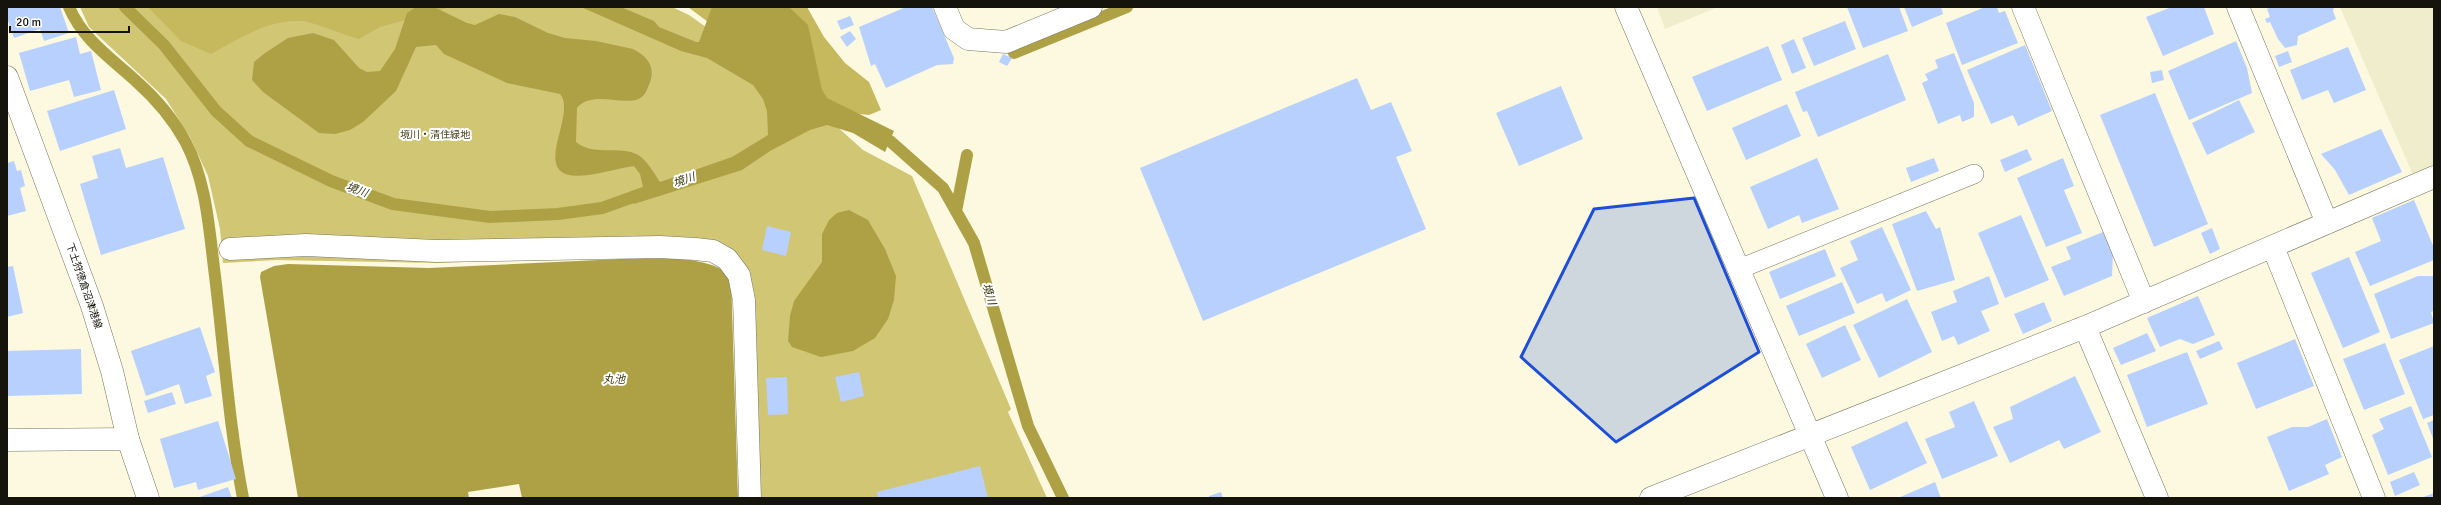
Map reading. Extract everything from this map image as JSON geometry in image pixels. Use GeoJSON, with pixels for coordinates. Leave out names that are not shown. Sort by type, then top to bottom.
{"type":"FeatureCollection","features":[{"type":"Feature","properties":{"kind":"street"},"geometry":{"type":"LineString","coordinates":[[945,7],[954,29],[968,39],[1006,42],[1091,7]]}},
{"type":"Feature","properties":{"kind":"street"},"geometry":{"type":"LineString","coordinates":[[1626,7],[1837,498]]}},
{"type":"Feature","properties":{"kind":"street"},"geometry":{"type":"LineString","coordinates":[[2023,7],[2144,302]]}},
{"type":"Feature","properties":{"kind":"street"},"geometry":{"type":"LineString","coordinates":[[2238,7],[2327,223]]}},
{"type":"Feature","properties":{"kind":"street","name":"下土狩徳倉沼津港線"},"geometry":{"type":"LineString","coordinates":[[7,77],[92,306],[112,371],[128,439],[148,498]]}},
{"type":"Feature","properties":{"kind":"street"},"geometry":{"type":"LineString","coordinates":[[1651,498],[2085,327],[2327,223],[2432,184]]}},
{"type":"Feature","properties":{"kind":"street"},"geometry":{"type":"LineString","coordinates":[[230,249],[306,245],[436,251],[660,247],[713,251],[727,258],[739,275],[744,300],[750,498]]}},
{"type":"Feature","properties":{"kind":"street"},"geometry":{"type":"LineString","coordinates":[[2273,247],[2374,498]]}},
{"type":"Feature","properties":{"kind":"street"},"geometry":{"type":"LineString","coordinates":[[2085,327],[2157,498]]}},
{"type":"Feature","properties":{"kind":"street"},"geometry":{"type":"LineString","coordinates":[[7,440],[128,439]]}},
{"type":"Feature","properties":{"kind":"lane"},"geometry":{"type":"LineString","coordinates":[[1739,269],[1974,174]]}},
{"type":"Feature","properties":{"kind":"highlighted area"},"geometry":{"type":"Polygon","coordinates":[[[1694,198],[1759,352],[1616,442],[1521,357],[1594,209],[1694,198]]]}},
{"type":"Feature","properties":{"kind":"shaded area"},"geometry":{"type":"Polygon","coordinates":[[[148,7],[450,7],[380,27],[359,39],[300,21],[276,24],[264,27],[242,37],[211,54],[181,41],[148,7]]]}},
{"type":"Feature","properties":{"kind":"shaded area"},"geometry":{"type":"Polygon","coordinates":[[[688,7],[807,7],[824,37],[845,63],[869,82],[881,110],[869,115],[850,113],[716,28],[688,7]]]}},
{"type":"Feature","properties":{"kind":"shaded area"},"geometry":{"type":"Polygon","coordinates":[[[1657,7],[1718,7],[1665,29],[1657,7]]]}},
{"type":"Feature","properties":{"kind":"shaded area"},"geometry":{"type":"Polygon","coordinates":[[[2340,7],[2434,7],[2434,166],[2413,175],[2340,7]]]}},
{"type":"Feature","properties":{"kind":"green space","name":"境川・清住緑地"},"geometry":{"type":"Polygon","coordinates":[[[80,7],[672,7],[689,15],[804,97],[863,150],[912,176],[1011,409],[1008,412],[1047,498],[742,498],[734,276],[713,261],[675,254],[437,263],[276,260],[223,263],[220,229],[208,176],[190,137],[166,99],[89,27],[80,7]]]}},
{"type":"Feature","properties":{"kind":"water"},"geometry":{"type":"Polygon","coordinates":[[[416,7],[434,7],[467,23],[475,25],[499,14],[515,17],[548,33],[565,38],[596,41],[633,49],[639,52],[650,64],[652,75],[651,81],[645,93],[641,98],[636,100],[597,99],[583,103],[577,108],[576,142],[584,147],[592,149],[618,150],[634,153],[641,157],[660,182],[732,157],[768,135],[767,111],[763,99],[753,85],[707,58],[681,51],[581,7],[621,7],[654,21],[659,27],[699,42],[712,7],[789,7],[808,25],[822,90],[827,98],[894,131],[885,152],[853,133],[827,125],[810,130],[770,151],[742,170],[634,204],[629,192],[643,187],[640,174],[634,166],[589,175],[569,175],[559,169],[555,159],[556,146],[563,117],[564,104],[560,94],[507,83],[444,54],[436,45],[416,47],[396,91],[363,122],[350,130],[335,134],[319,133],[263,92],[252,80],[254,62],[265,53],[288,38],[313,33],[334,40],[359,68],[367,72],[380,71],[395,49],[407,13],[416,7]]]}},
{"type":"Feature","properties":{"kind":"water"},"geometry":{"type":"Polygon","coordinates":[[[849,210],[868,220],[885,249],[896,276],[894,300],[888,319],[875,338],[853,351],[821,357],[792,347],[788,341],[790,316],[794,301],[822,262],[822,234],[829,220],[837,213],[849,210]]]}},
{"type":"Feature","properties":{"kind":"water","name":"丸池"},"geometry":{"type":"Polygon","coordinates":[[[663,257],[708,264],[717,267],[731,276],[738,498],[522,498],[519,484],[468,492],[469,498],[298,498],[260,277],[261,272],[274,266],[288,264],[429,268],[663,257]]]}},
{"type":"Feature","properties":{"kind":"building"},"geometry":{"type":"Polygon","coordinates":[[[7,7],[60,7],[69,33],[44,41],[40,29],[14,38],[7,18],[7,7]]]}},
{"type":"Feature","properties":{"kind":"building"},"geometry":{"type":"Polygon","coordinates":[[[906,7],[932,7],[954,58],[953,64],[937,65],[886,88],[875,64],[871,66],[859,27],[906,7]]]}},
{"type":"Feature","properties":{"kind":"building"},"geometry":{"type":"Polygon","coordinates":[[[1847,7],[1899,7],[1908,31],[1863,48],[1847,7]]]}},
{"type":"Feature","properties":{"kind":"building"},"geometry":{"type":"Polygon","coordinates":[[[1904,7],[1941,7],[1943,14],[1912,27],[1904,7]]]}},
{"type":"Feature","properties":{"kind":"building"},"geometry":{"type":"Polygon","coordinates":[[[1985,7],[1997,7],[1999,13],[2005,11],[2018,43],[1962,65],[1946,23],[1985,7]]]}},
{"type":"Feature","properties":{"kind":"building"},"geometry":{"type":"Polygon","coordinates":[[[2172,7],[2204,7],[2214,34],[2163,56],[2146,17],[2172,7]]]}},
{"type":"Feature","properties":{"kind":"building"},"geometry":{"type":"Polygon","coordinates":[[[2272,7],[2334,7],[2333,11],[2336,19],[2298,36],[2297,45],[2285,48],[2278,39],[2270,22],[2267,23],[2265,19],[2270,17],[2267,9],[2272,7]]]}},
{"type":"Feature","properties":{"kind":"building"},"geometry":{"type":"Polygon","coordinates":[[[850,16],[854,25],[841,30],[837,21],[850,16]]]}},
{"type":"Feature","properties":{"kind":"building"},"geometry":{"type":"Polygon","coordinates":[[[1845,21],[1856,49],[1814,66],[1802,38],[1845,21]]]}},
{"type":"Feature","properties":{"kind":"building"},"geometry":{"type":"Polygon","coordinates":[[[850,31],[856,39],[847,47],[840,37],[850,31]]]}},
{"type":"Feature","properties":{"kind":"building"},"geometry":{"type":"Polygon","coordinates":[[[76,37],[80,54],[91,51],[101,90],[74,97],[69,80],[30,91],[19,53],[76,37]]]}},
{"type":"Feature","properties":{"kind":"building"},"geometry":{"type":"Polygon","coordinates":[[[1794,39],[1806,68],[1792,74],[1781,45],[1794,39]]]}},
{"type":"Feature","properties":{"kind":"building"},"geometry":{"type":"Polygon","coordinates":[[[2236,41],[2247,68],[2252,93],[2189,120],[2168,71],[2236,41]]]}},
{"type":"Feature","properties":{"kind":"building"},"geometry":{"type":"Polygon","coordinates":[[[2025,45],[2052,111],[2018,126],[2013,115],[1991,124],[1967,70],[2025,45]]]}},
{"type":"Feature","properties":{"kind":"building"},"geometry":{"type":"Polygon","coordinates":[[[1768,46],[1782,80],[1707,111],[1692,77],[1768,46]]]}},
{"type":"Feature","properties":{"kind":"building"},"geometry":{"type":"Polygon","coordinates":[[[2348,47],[2366,90],[2334,103],[2328,90],[2302,100],[2290,70],[2348,47]]]}},
{"type":"Feature","properties":{"kind":"building"},"geometry":{"type":"Polygon","coordinates":[[[2288,51],[2292,62],[2279,67],[2275,56],[2288,51]]]}},
{"type":"Feature","properties":{"kind":"building"},"geometry":{"type":"Polygon","coordinates":[[[1954,53],[1974,103],[1974,117],[1962,122],[1960,115],[1938,124],[1922,83],[1928,80],[1925,74],[1938,68],[1935,60],[1954,53]]]}},
{"type":"Feature","properties":{"kind":"building"},"geometry":{"type":"Polygon","coordinates":[[[1003,54],[1012,58],[1007,66],[999,62],[1003,54]]]}},
{"type":"Feature","properties":{"kind":"building"},"geometry":{"type":"Polygon","coordinates":[[[1888,54],[1906,100],[1818,137],[1807,111],[1803,112],[1795,92],[1888,54]]]}},
{"type":"Feature","properties":{"kind":"building"},"geometry":{"type":"Polygon","coordinates":[[[2162,70],[2164,80],[2152,83],[2150,72],[2162,70]]]}},
{"type":"Feature","properties":{"kind":"building"},"geometry":{"type":"Polygon","coordinates":[[[1357,78],[1371,110],[1391,102],[1412,151],[1396,157],[1426,229],[1203,321],[1140,168],[1357,78]]]}},
{"type":"Feature","properties":{"kind":"building"},"geometry":{"type":"Polygon","coordinates":[[[1561,86],[1583,139],[1519,166],[1496,113],[1561,86]]]}},
{"type":"Feature","properties":{"kind":"building"},"geometry":{"type":"Polygon","coordinates":[[[114,90],[126,129],[60,151],[47,111],[114,90]]]}},
{"type":"Feature","properties":{"kind":"building"},"geometry":{"type":"Polygon","coordinates":[[[2155,93],[2208,224],[2154,247],[2100,115],[2155,93]]]}},
{"type":"Feature","properties":{"kind":"building"},"geometry":{"type":"Polygon","coordinates":[[[2239,100],[2255,132],[2207,155],[2192,123],[2239,100]]]}},
{"type":"Feature","properties":{"kind":"building"},"geometry":{"type":"Polygon","coordinates":[[[1787,104],[1801,136],[1746,160],[1732,128],[1787,104]]]}},
{"type":"Feature","properties":{"kind":"building"},"geometry":{"type":"Polygon","coordinates":[[[2381,129],[2402,172],[2349,195],[2335,170],[2321,154],[2381,129]]]}},
{"type":"Feature","properties":{"kind":"building"},"geometry":{"type":"Polygon","coordinates":[[[120,148],[126,168],[163,157],[185,229],[101,255],[80,184],[98,178],[92,156],[120,148]]]}},
{"type":"Feature","properties":{"kind":"building"},"geometry":{"type":"Polygon","coordinates":[[[2027,149],[2032,160],[2005,172],[2000,160],[2027,149]]]}},
{"type":"Feature","properties":{"kind":"building"},"geometry":{"type":"Polygon","coordinates":[[[1817,158],[1839,209],[1802,223],[1799,215],[1768,229],[1750,187],[1817,158]]]}},
{"type":"Feature","properties":{"kind":"building"},"geometry":{"type":"Polygon","coordinates":[[[1934,158],[1939,171],[1911,182],[1906,168],[1934,158]]]}},
{"type":"Feature","properties":{"kind":"building"},"geometry":{"type":"Polygon","coordinates":[[[2063,158],[2074,186],[2064,190],[2082,233],[2046,247],[2017,178],[2063,158]]]}},
{"type":"Feature","properties":{"kind":"building"},"geometry":{"type":"Polygon","coordinates":[[[14,161],[17,171],[21,170],[25,186],[20,188],[26,211],[7,216],[7,163],[14,161]]]}},
{"type":"Feature","properties":{"kind":"building"},"geometry":{"type":"Polygon","coordinates":[[[2414,200],[2434,248],[2434,260],[2370,286],[2355,252],[2381,241],[2372,218],[2414,200]]]}},
{"type":"Feature","properties":{"kind":"building"},"geometry":{"type":"Polygon","coordinates":[[[1926,211],[1936,229],[1940,227],[1955,280],[1917,291],[1892,224],[1926,211]]]}},
{"type":"Feature","properties":{"kind":"building"},"geometry":{"type":"Polygon","coordinates":[[[2021,215],[2049,280],[2005,298],[1978,233],[2021,215]]]}},
{"type":"Feature","properties":{"kind":"building"},"geometry":{"type":"Polygon","coordinates":[[[767,226],[791,232],[786,256],[762,250],[767,226]]]}},
{"type":"Feature","properties":{"kind":"building"},"geometry":{"type":"Polygon","coordinates":[[[1882,227],[1911,290],[1886,302],[1882,293],[1857,304],[1840,268],[1858,260],[1850,241],[1882,227]]]}},
{"type":"Feature","properties":{"kind":"building"},"geometry":{"type":"Polygon","coordinates":[[[2212,228],[2220,249],[2210,254],[2201,233],[2212,228]]]}},
{"type":"Feature","properties":{"kind":"building"},"geometry":{"type":"Polygon","coordinates":[[[2103,232],[2113,254],[2112,276],[2064,296],[2051,267],[2071,259],[2066,247],[2103,232]]]}},
{"type":"Feature","properties":{"kind":"building"},"geometry":{"type":"Polygon","coordinates":[[[1825,249],[1836,276],[1780,299],[1769,272],[1825,249]]]}},
{"type":"Feature","properties":{"kind":"building"},"geometry":{"type":"Polygon","coordinates":[[[2349,257],[2380,332],[2343,348],[2311,273],[2349,257]]]}},
{"type":"Feature","properties":{"kind":"building"},"geometry":{"type":"Polygon","coordinates":[[[13,266],[23,313],[7,317],[7,267],[13,266]]]}},
{"type":"Feature","properties":{"kind":"building"},"geometry":{"type":"Polygon","coordinates":[[[1989,276],[1999,304],[1981,311],[1990,331],[1958,345],[1954,336],[1942,341],[1931,312],[1957,302],[1953,291],[1989,276]]]}},
{"type":"Feature","properties":{"kind":"building"},"geometry":{"type":"Polygon","coordinates":[[[2418,276],[2434,276],[2434,311],[2431,312],[2434,323],[2391,339],[2374,294],[2418,276]]]}},
{"type":"Feature","properties":{"kind":"building"},"geometry":{"type":"Polygon","coordinates":[[[1842,282],[1855,313],[1799,336],[1786,306],[1842,282]]]}},
{"type":"Feature","properties":{"kind":"building"},"geometry":{"type":"Polygon","coordinates":[[[2198,296],[2215,335],[2193,344],[2180,339],[2160,347],[2147,318],[2198,296]]]}},
{"type":"Feature","properties":{"kind":"building"},"geometry":{"type":"Polygon","coordinates":[[[1907,299],[1932,352],[1879,378],[1853,325],[1907,299]]]}},
{"type":"Feature","properties":{"kind":"building"},"geometry":{"type":"Polygon","coordinates":[[[2044,302],[2052,321],[2023,334],[2014,314],[2044,302]]]}},
{"type":"Feature","properties":{"kind":"building"},"geometry":{"type":"Polygon","coordinates":[[[1845,325],[1861,360],[1822,378],[1806,344],[1845,325]]]}},
{"type":"Feature","properties":{"kind":"building"},"geometry":{"type":"Polygon","coordinates":[[[200,327],[215,372],[206,376],[212,396],[185,404],[179,384],[146,396],[131,351],[200,327]]]}},
{"type":"Feature","properties":{"kind":"building"},"geometry":{"type":"Polygon","coordinates":[[[2147,333],[2156,351],[2121,365],[2113,348],[2147,333]]]}},
{"type":"Feature","properties":{"kind":"building"},"geometry":{"type":"Polygon","coordinates":[[[2295,339],[2314,386],[2256,409],[2237,363],[2295,339]]]}},
{"type":"Feature","properties":{"kind":"building"},"geometry":{"type":"Polygon","coordinates":[[[2219,341],[2223,349],[2200,359],[2196,351],[2219,341]]]}},
{"type":"Feature","properties":{"kind":"building"},"geometry":{"type":"Polygon","coordinates":[[[2385,343],[2405,394],[2364,410],[2343,359],[2385,343]]]}},
{"type":"Feature","properties":{"kind":"building"},"geometry":{"type":"Polygon","coordinates":[[[2434,346],[2434,415],[2423,419],[2399,360],[2434,346]]]}},
{"type":"Feature","properties":{"kind":"building"},"geometry":{"type":"Polygon","coordinates":[[[81,349],[82,394],[7,396],[7,351],[81,349]]]}},
{"type":"Feature","properties":{"kind":"building"},"geometry":{"type":"Polygon","coordinates":[[[2187,352],[2208,404],[2147,427],[2127,375],[2187,352]]]}},
{"type":"Feature","properties":{"kind":"building"},"geometry":{"type":"Polygon","coordinates":[[[859,372],[864,396],[841,402],[835,377],[859,372]]]}},
{"type":"Feature","properties":{"kind":"building"},"geometry":{"type":"Polygon","coordinates":[[[2075,376],[2101,432],[2064,449],[2059,440],[2010,463],[1993,427],[2013,419],[2010,407],[2075,376]]]}},
{"type":"Feature","properties":{"kind":"building"},"geometry":{"type":"Polygon","coordinates":[[[787,377],[788,414],[768,415],[766,378],[787,377]]]}},
{"type":"Feature","properties":{"kind":"building"},"geometry":{"type":"Polygon","coordinates":[[[172,392],[176,404],[148,413],[144,401],[172,392]]]}},
{"type":"Feature","properties":{"kind":"building"},"geometry":{"type":"Polygon","coordinates":[[[1974,401],[1998,456],[1942,479],[1925,439],[1955,427],[1949,412],[1974,401]]]}},
{"type":"Feature","properties":{"kind":"building"},"geometry":{"type":"Polygon","coordinates":[[[2411,406],[2432,457],[2388,475],[2372,435],[2384,429],[2379,419],[2411,406]]]}},
{"type":"Feature","properties":{"kind":"building"},"geometry":{"type":"Polygon","coordinates":[[[2327,419],[2342,457],[2325,465],[2329,474],[2289,491],[2267,437],[2292,427],[2308,427],[2327,419]]]}},
{"type":"Feature","properties":{"kind":"building"},"geometry":{"type":"Polygon","coordinates":[[[2434,420],[2434,441],[2427,423],[2434,420]]]}},
{"type":"Feature","properties":{"kind":"building"},"geometry":{"type":"Polygon","coordinates":[[[218,421],[236,479],[198,490],[196,482],[174,488],[160,439],[218,421]]]}},
{"type":"Feature","properties":{"kind":"building"},"geometry":{"type":"Polygon","coordinates":[[[1907,421],[1927,463],[1870,490],[1851,447],[1907,421]]]}},
{"type":"Feature","properties":{"kind":"building"},"geometry":{"type":"Polygon","coordinates":[[[980,466],[988,498],[878,498],[877,492],[980,466]]]}},
{"type":"Feature","properties":{"kind":"building"},"geometry":{"type":"Polygon","coordinates":[[[2414,472],[2420,485],[2395,496],[2390,482],[2414,472]]]}},
{"type":"Feature","properties":{"kind":"building"},"geometry":{"type":"Polygon","coordinates":[[[1935,482],[1941,498],[1898,498],[1935,482]]]}},
{"type":"Feature","properties":{"kind":"building"},"geometry":{"type":"Polygon","coordinates":[[[228,487],[232,498],[197,498],[228,487]]]}},
{"type":"Feature","properties":{"kind":"building"},"geometry":{"type":"Polygon","coordinates":[[[1221,492],[1223,498],[1209,498],[1209,496],[1221,492]]]}},
{"type":"Feature","properties":{"kind":"building"},"geometry":{"type":"Polygon","coordinates":[[[2434,493],[2434,498],[2421,498],[2434,493]]]}},
{"type":"Feature","properties":{"kind":"waterway"},"geometry":{"type":"LineString","coordinates":[[69,7],[82,29],[98,48],[144,88],[169,117],[185,141],[198,173],[203,190],[209,224],[230,415],[243,498]]}},
{"type":"Feature","properties":{"kind":"waterway","name":"境川"},"geometry":{"type":"LineString","coordinates":[[125,7],[164,45],[216,111],[249,141],[331,181],[393,204],[490,217],[558,214],[602,208],[647,192]]}},
{"type":"Feature","properties":{"kind":"waterway"},"geometry":{"type":"LineString","coordinates":[[1014,53],[1127,7]]}},
{"type":"Feature","properties":{"kind":"waterway","name":"境川"},"geometry":{"type":"LineString","coordinates":[[876,134],[890,141],[943,188],[974,243],[1028,426],[1063,498]]}},
{"type":"Feature","properties":{"kind":"waterway"},"geometry":{"type":"LineString","coordinates":[[956,211],[967,155]]}}]}
